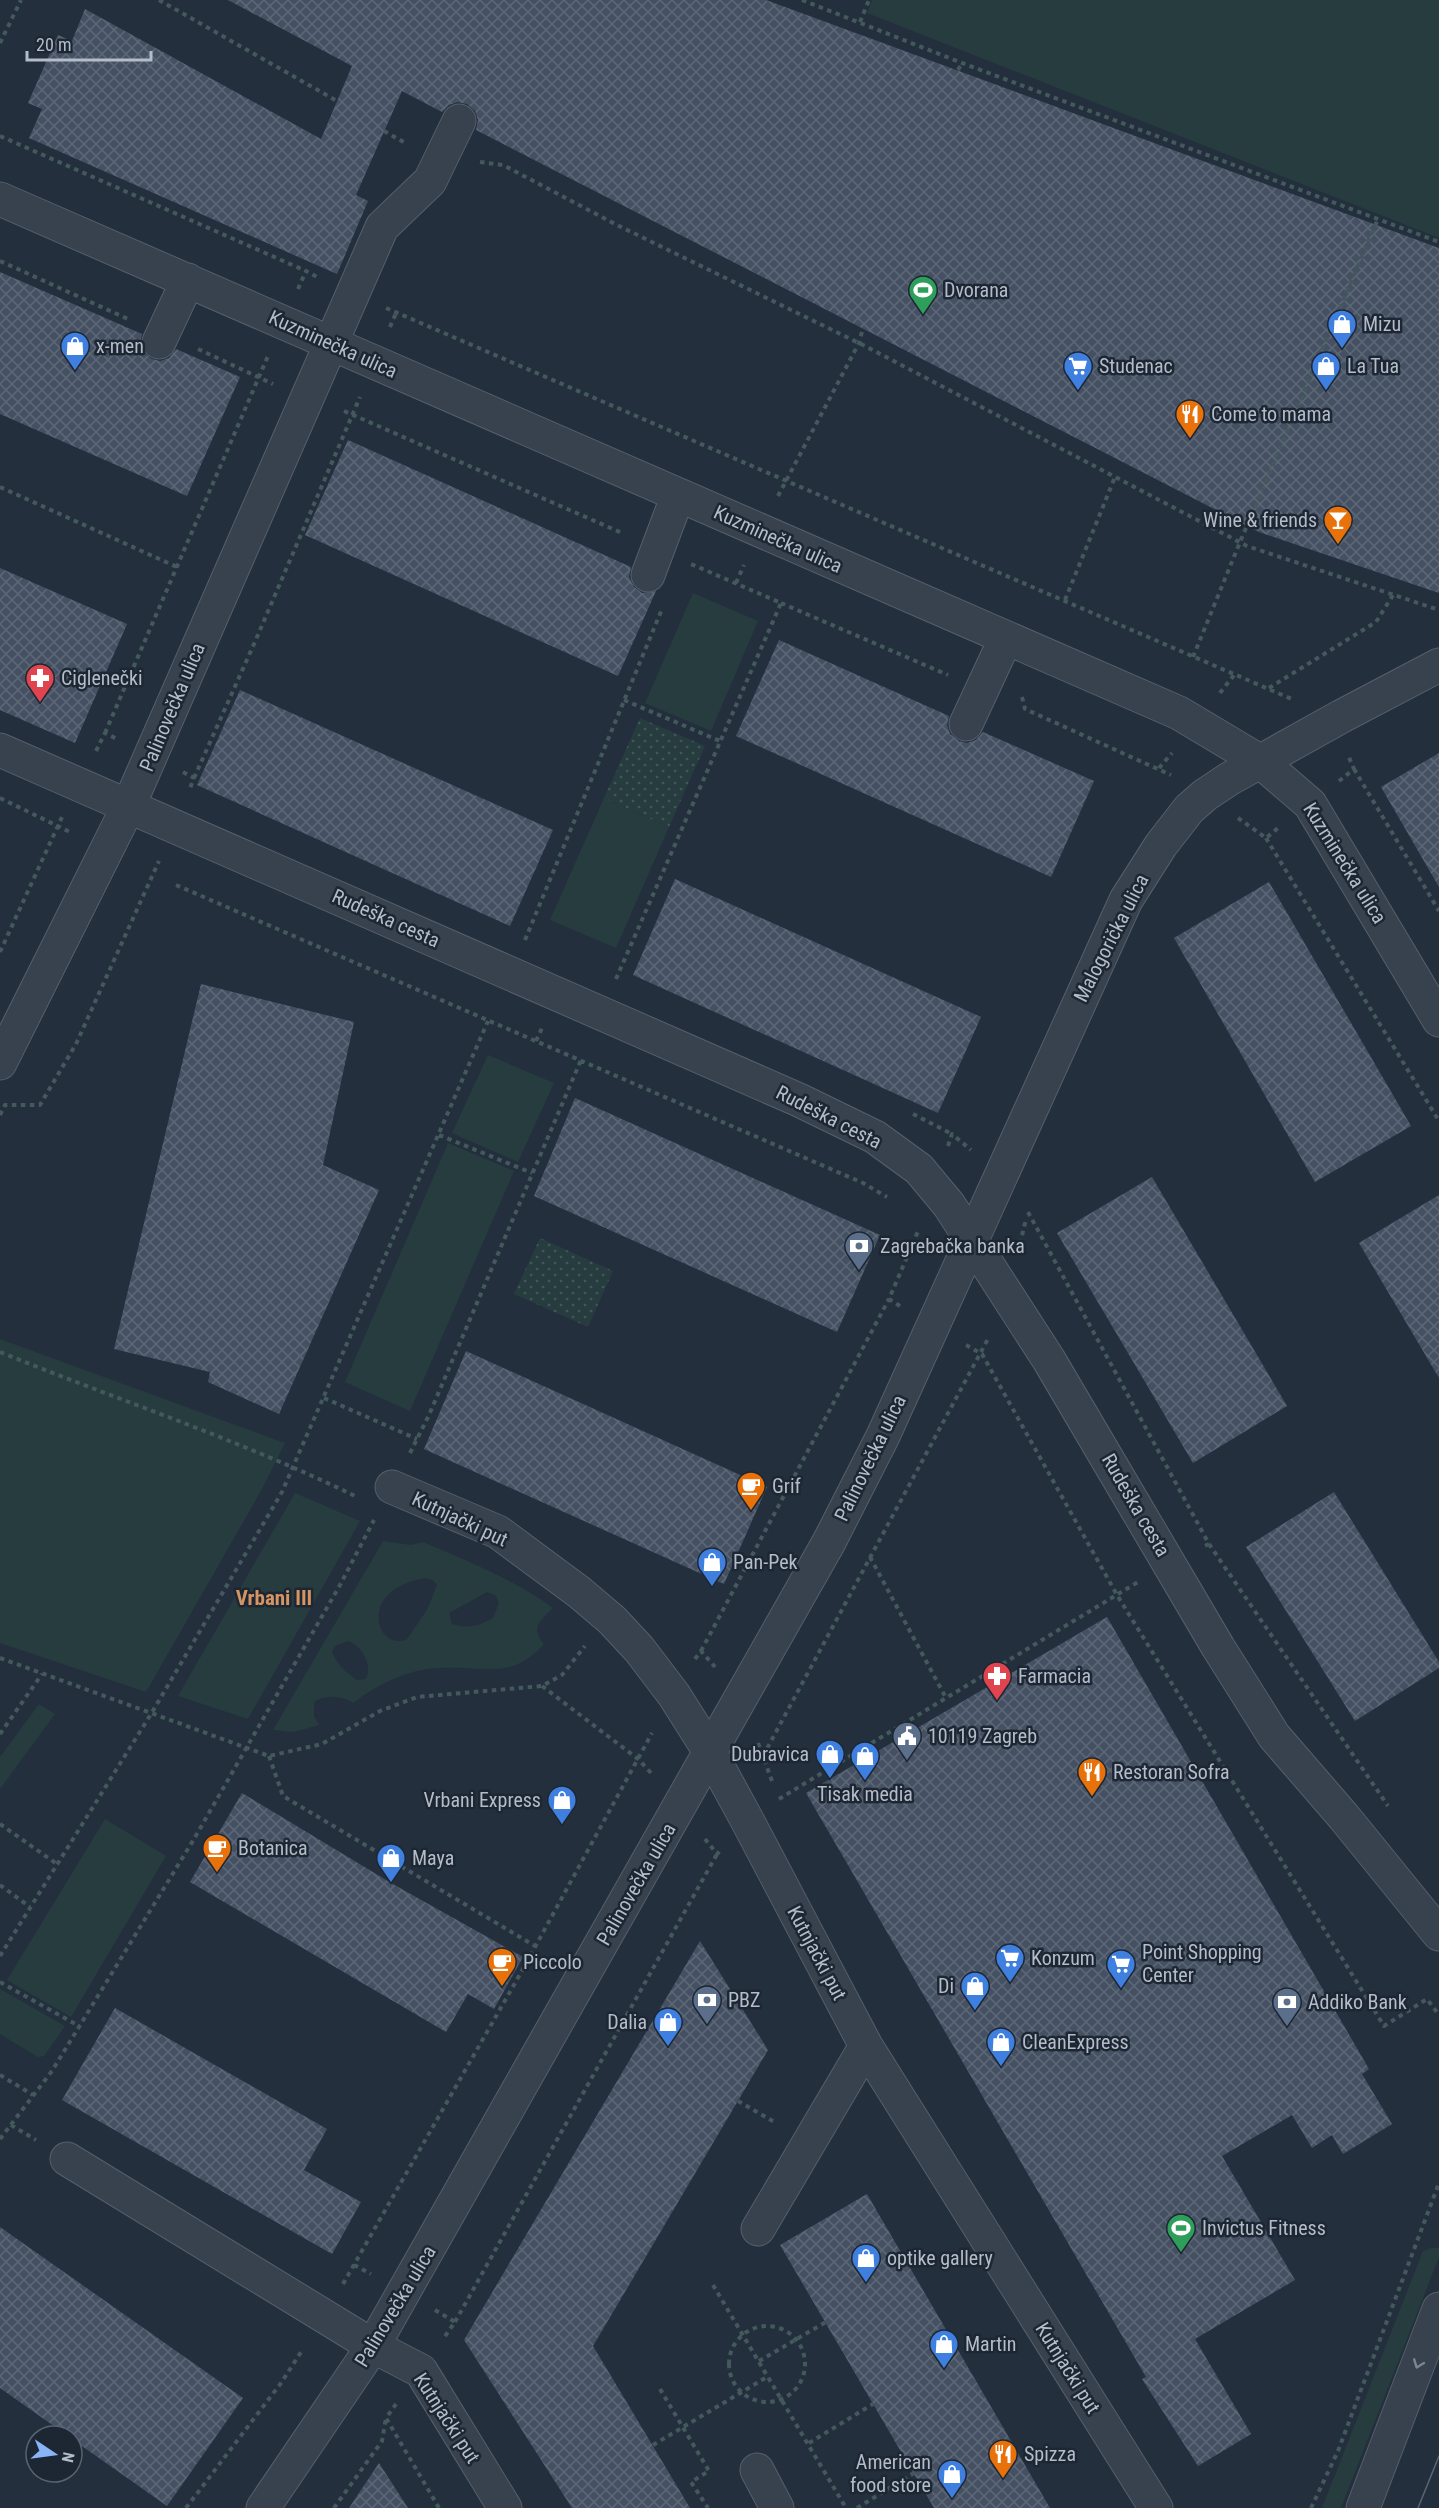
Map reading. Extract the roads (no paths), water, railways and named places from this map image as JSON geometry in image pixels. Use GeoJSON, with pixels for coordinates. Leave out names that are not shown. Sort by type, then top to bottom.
{"type":"FeatureCollection","features":[{"type":"Feature","properties":{"kind":"street","name":"Palinovečka ulica"},"geometry":{"type":"LineString","coordinates":[[0,1063],[129,805],[351,293],[382,227],[430,181],[459,121]]}},
{"type":"Feature","properties":{"kind":"street","name":"Kuzminečka ulica"},"geometry":{"type":"LineString","coordinates":[[0,199],[1179,713],[1261,762],[1310,804],[1439,1020]]}},
{"type":"Feature","properties":{"kind":"street"},"geometry":{"type":"LineString","coordinates":[[159,342],[188,280]]}},
{"type":"Feature","properties":{"kind":"street"},"geometry":{"type":"LineString","coordinates":[[648,575],[678,495]]}},
{"type":"Feature","properties":{"kind":"street"},"geometry":{"type":"LineString","coordinates":[[966,724],[1006,638]]}},
{"type":"Feature","properties":{"kind":"street","name":"Malogorička ulica"},"geometry":{"type":"LineString","coordinates":[[972,1240],[1126,900],[1161,845],[1189,809],[1205,795],[1261,762],[1439,665]]}},
{"type":"Feature","properties":{"kind":"street","name":"Rudeška cesta"},"geometry":{"type":"LineString","coordinates":[[0,750],[788,1095],[874,1137],[919,1169],[949,1205],[1056,1370],[1218,1647],[1274,1736],[1436,1925]]}},
{"type":"Feature","properties":{"kind":"street","name":"Palinovečka ulica"},"geometry":{"type":"LineString","coordinates":[[264,2508],[373,2346],[835,1531],[883,1436],[972,1240]]}},
{"type":"Feature","properties":{"kind":"street","name":"Kutnjački put"},"geometry":{"type":"LineString","coordinates":[[386,1498],[498,1532],[579,1592],[612,1620],[639,1648],[674,1695],[710,1752],[866,2046],[1156,2508]]}},
{"type":"Feature","properties":{"kind":"street"},"geometry":{"type":"LineString","coordinates":[[758,2229],[866,2046]]}},
{"type":"Feature","properties":{"kind":"street","name":"Kutnjački put"},"geometry":{"type":"LineString","coordinates":[[67,2159],[373,2346],[421,2371],[505,2508]]}},
{"type":"Feature","properties":{"kind":"street"},"geometry":{"type":"LineString","coordinates":[[1363,2508],[1439,2310]]}},
{"type":"Feature","properties":{"kind":"street"},"geometry":{"type":"LineString","coordinates":[[757,2470],[777,2508]]}},
{"type":"Feature","properties":{"kind":"tram line"},"geometry":{"type":"LineString","coordinates":[[1418,2508],[1439,2456]]}},
{"type":"Feature","properties":{"kind":"place","name":"Dvorana"},"geometry":{"type":"Point","coordinates":[923,316]}},
{"type":"Feature","properties":{"kind":"place","name":"Mizu"},"geometry":{"type":"Point","coordinates":[1342,350]}},
{"type":"Feature","properties":{"kind":"place","name":"x-men"},"geometry":{"type":"Point","coordinates":[75,372]}},
{"type":"Feature","properties":{"kind":"place","name":"Studenac"},"geometry":{"type":"Point","coordinates":[1078,392]}},
{"type":"Feature","properties":{"kind":"place","name":"La Tua"},"geometry":{"type":"Point","coordinates":[1326,392]}},
{"type":"Feature","properties":{"kind":"place","name":"Come to mama"},"geometry":{"type":"Point","coordinates":[1190,440]}},
{"type":"Feature","properties":{"kind":"place","name":"Wine & friends"},"geometry":{"type":"Point","coordinates":[1338,546]}},
{"type":"Feature","properties":{"kind":"place","name":"Ciglenečki"},"geometry":{"type":"Point","coordinates":[40,704]}},
{"type":"Feature","properties":{"kind":"place","name":"Zagrebačka banka"},"geometry":{"type":"Point","coordinates":[859,1272]}},
{"type":"Feature","properties":{"kind":"place","name":"Grif"},"geometry":{"type":"Point","coordinates":[751,1512]}},
{"type":"Feature","properties":{"kind":"place","name":"Pan-Pek"},"geometry":{"type":"Point","coordinates":[712,1588]}},
{"type":"Feature","properties":{"kind":"place","name":"Farmacia"},"geometry":{"type":"Point","coordinates":[997,1702]}},
{"type":"Feature","properties":{"kind":"place","name":"10119 Zagreb"},"geometry":{"type":"Point","coordinates":[907,1762]}},
{"type":"Feature","properties":{"kind":"place","name":"Dubravica"},"geometry":{"type":"Point","coordinates":[830,1780]}},
{"type":"Feature","properties":{"kind":"place","name":"Tisak media"},"geometry":{"type":"Point","coordinates":[865,1782]}},
{"type":"Feature","properties":{"kind":"place","name":"Restoran Sofra"},"geometry":{"type":"Point","coordinates":[1092,1798]}},
{"type":"Feature","properties":{"kind":"place","name":"Vrbani Express"},"geometry":{"type":"Point","coordinates":[562,1826]}},
{"type":"Feature","properties":{"kind":"place","name":"Botanica"},"geometry":{"type":"Point","coordinates":[217,1874]}},
{"type":"Feature","properties":{"kind":"place","name":"Maya"},"geometry":{"type":"Point","coordinates":[391,1884]}},
{"type":"Feature","properties":{"kind":"place","name":"Konzum"},"geometry":{"type":"Point","coordinates":[1010,1984]}},
{"type":"Feature","properties":{"kind":"place","name":"Piccolo"},"geometry":{"type":"Point","coordinates":[502,1988]}},
{"type":"Feature","properties":{"kind":"place","name":"Point Shopping Center"},"geometry":{"type":"Point","coordinates":[1121,1990]}},
{"type":"Feature","properties":{"kind":"place","name":"Di"},"geometry":{"type":"Point","coordinates":[975,2012]}},
{"type":"Feature","properties":{"kind":"place","name":"PBZ"},"geometry":{"type":"Point","coordinates":[707,2026]}},
{"type":"Feature","properties":{"kind":"place","name":"Addiko Bank"},"geometry":{"type":"Point","coordinates":[1287,2028]}},
{"type":"Feature","properties":{"kind":"place","name":"Dalia"},"geometry":{"type":"Point","coordinates":[668,2048]}},
{"type":"Feature","properties":{"kind":"place","name":"CleanExpress"},"geometry":{"type":"Point","coordinates":[1001,2068]}},
{"type":"Feature","properties":{"kind":"place","name":"Invictus Fitness"},"geometry":{"type":"Point","coordinates":[1181,2254]}},
{"type":"Feature","properties":{"kind":"place","name":"optike gallery"},"geometry":{"type":"Point","coordinates":[866,2284]}},
{"type":"Feature","properties":{"kind":"place","name":"Martin"},"geometry":{"type":"Point","coordinates":[944,2370]}},
{"type":"Feature","properties":{"kind":"place","name":"Spizza"},"geometry":{"type":"Point","coordinates":[1003,2480]}},
{"type":"Feature","properties":{"kind":"place","name":"American food store"},"geometry":{"type":"Point","coordinates":[952,2500]}},
{"type":"Feature","properties":{"kind":"district","name":"Vrbani III"},"geometry":{"type":"Point","coordinates":[274,1598]}}]}
